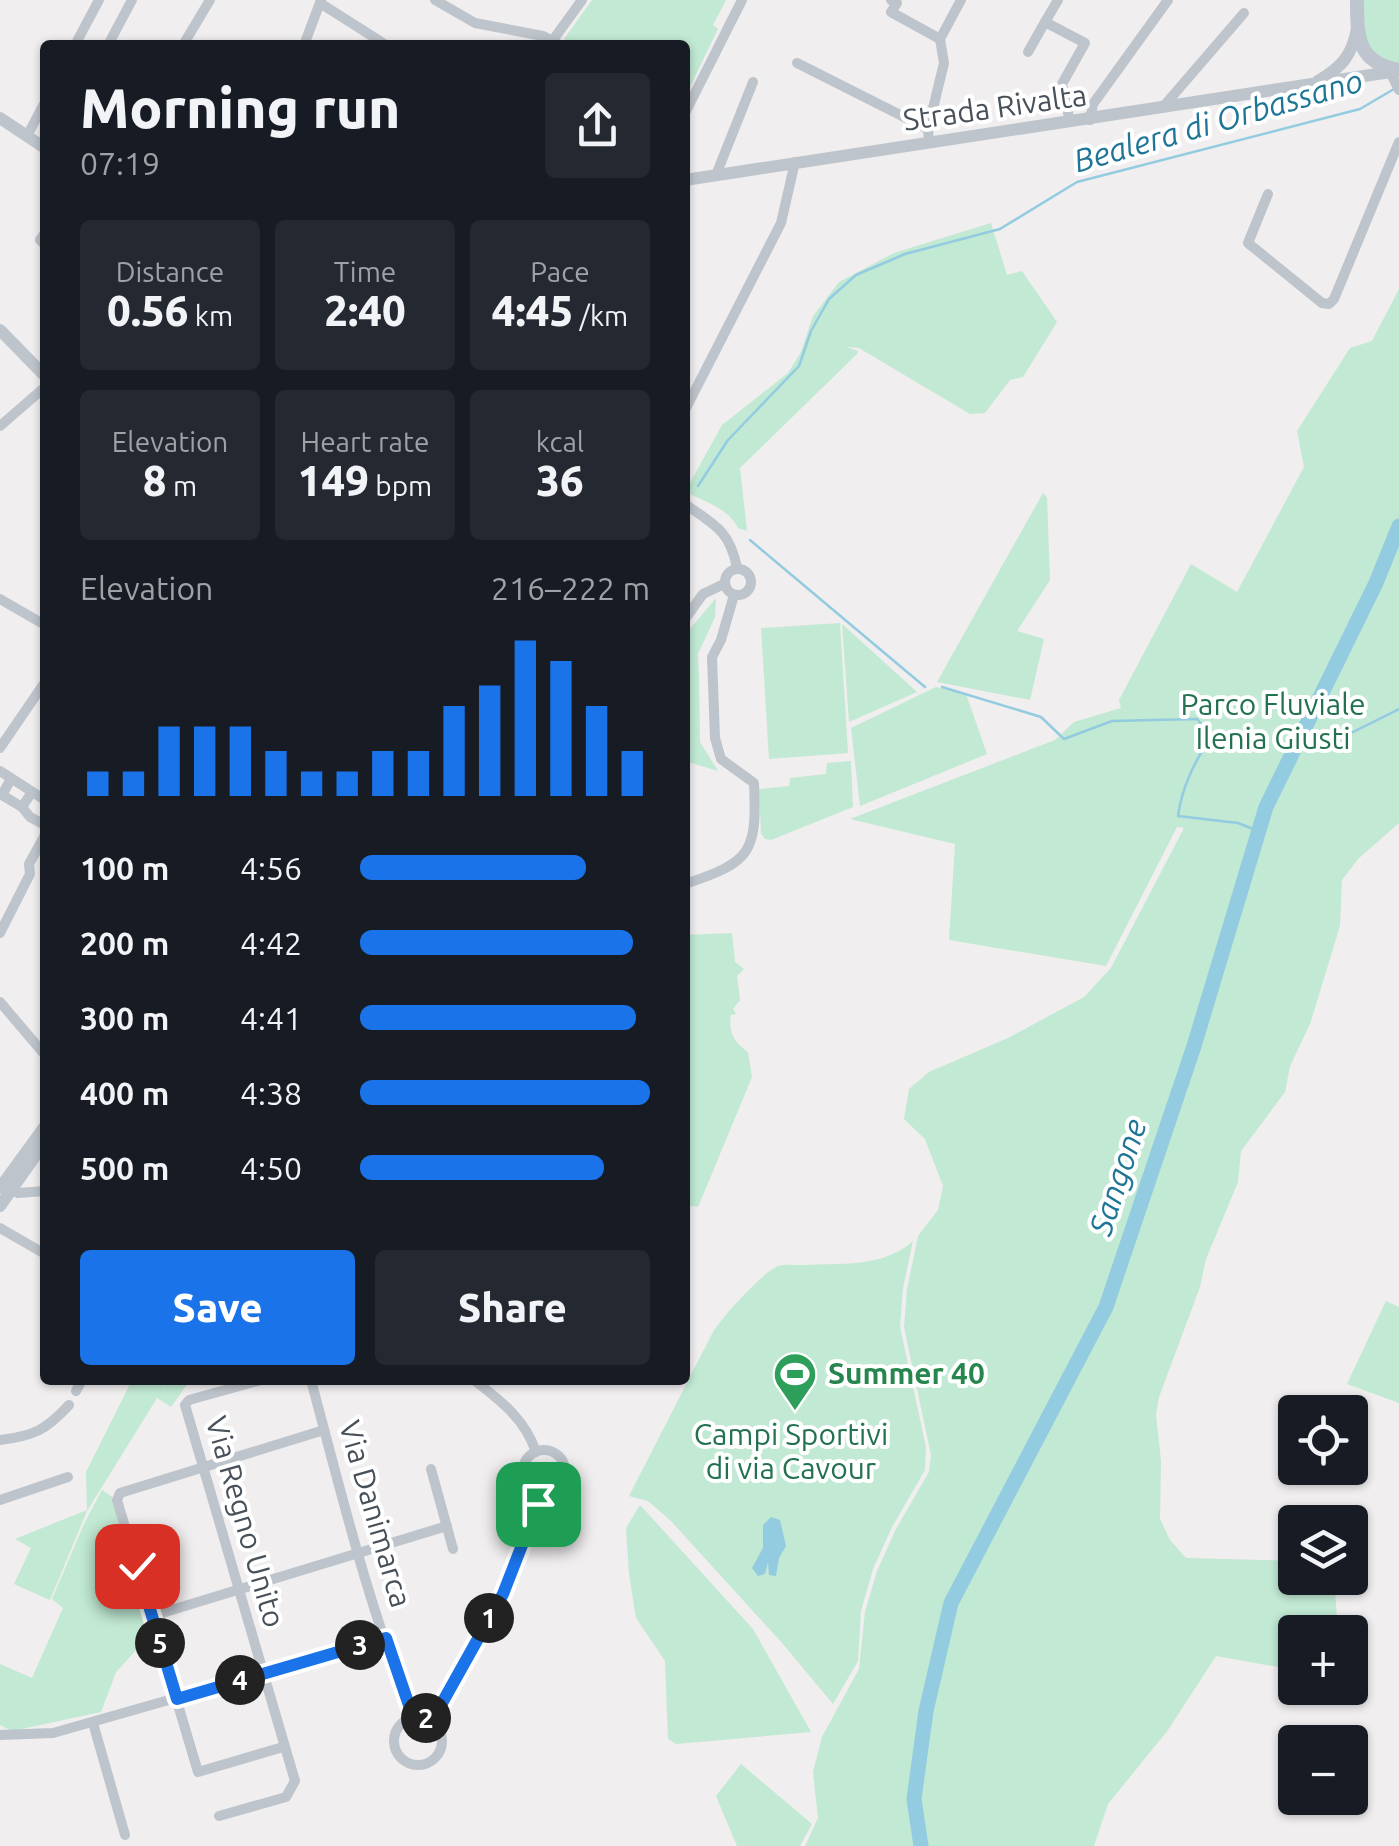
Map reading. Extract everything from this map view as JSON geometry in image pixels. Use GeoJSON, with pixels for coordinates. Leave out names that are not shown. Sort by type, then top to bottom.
{"type":"FeatureCollection","features":[{"type":"Feature","properties":{"kind":"main road"},"geometry":{"type":"LineString","coordinates":[[1357,0],[1359,40],[1373,61],[1396,71]]}},
{"type":"Feature","properties":{"kind":"street"},"geometry":{"type":"LineString","coordinates":[[78,40],[99,0]]}},
{"type":"Feature","properties":{"kind":"street"},"geometry":{"type":"LineString","coordinates":[[111,40],[132,0]]}},
{"type":"Feature","properties":{"kind":"street"},"geometry":{"type":"LineString","coordinates":[[186,40],[210,0]]}},
{"type":"Feature","properties":{"kind":"street"},"geometry":{"type":"LineString","coordinates":[[435,0],[476,23],[544,40]]}},
{"type":"Feature","properties":{"kind":"street"},"geometry":{"type":"LineString","coordinates":[[558,40],[581,0]]}},
{"type":"Feature","properties":{"kind":"street"},"geometry":{"type":"LineString","coordinates":[[690,103],[742,0]]}},
{"type":"Feature","properties":{"kind":"street"},"geometry":{"type":"LineString","coordinates":[[891,0],[897,4],[892,12],[940,39]]}},
{"type":"Feature","properties":{"kind":"street"},"geometry":{"type":"LineString","coordinates":[[798,63],[929,136],[944,62],[940,39],[961,0]]}},
{"type":"Feature","properties":{"kind":"street"},"geometry":{"type":"LineString","coordinates":[[1028,52],[1058,0]]}},
{"type":"Feature","properties":{"kind":"street"},"geometry":{"type":"LineString","coordinates":[[1090,120],[1092,104],[1168,0]]}},
{"type":"Feature","properties":{"kind":"street"},"geometry":{"type":"LineString","coordinates":[[306,40],[320,1],[378,40]]}},
{"type":"Feature","properties":{"kind":"street"},"geometry":{"type":"LineString","coordinates":[[1163,107],[1244,13]]}},
{"type":"Feature","properties":{"kind":"street"},"geometry":{"type":"LineString","coordinates":[[1046,22],[1085,43],[1062,84],[1070,122]]}},
{"type":"Feature","properties":{"kind":"street","name":"Strada Rivalta"},"geometry":{"type":"LineString","coordinates":[[1312,84],[1347,60],[1357,24]]}},
{"type":"Feature","properties":{"kind":"street"},"geometry":{"type":"LineString","coordinates":[[1396,71],[1399,90]]}},
{"type":"Feature","properties":{"kind":"street","name":"Strada Rivalta"},"geometry":{"type":"LineString","coordinates":[[690,179],[929,136],[1090,120],[1396,71]]}},
{"type":"Feature","properties":{"kind":"street"},"geometry":{"type":"LineString","coordinates":[[716,175],[753,82]]}},
{"type":"Feature","properties":{"kind":"street"},"geometry":{"type":"LineString","coordinates":[[27,136],[40,111]]}},
{"type":"Feature","properties":{"kind":"street"},"geometry":{"type":"LineString","coordinates":[[0,118],[40,145]]}},
{"type":"Feature","properties":{"kind":"street"},"geometry":{"type":"LineString","coordinates":[[1268,194],[1248,243],[1322,303],[1330,304],[1399,142]]}},
{"type":"Feature","properties":{"kind":"street"},"geometry":{"type":"LineString","coordinates":[[690,400],[781,223],[795,162]]}},
{"type":"Feature","properties":{"kind":"street"},"geometry":{"type":"LineString","coordinates":[[0,330],[40,371]]}},
{"type":"Feature","properties":{"kind":"street"},"geometry":{"type":"LineString","coordinates":[[0,426],[40,390]]}},
{"type":"Feature","properties":{"kind":"street"},"geometry":{"type":"LineString","coordinates":[[690,508],[728,537],[737,568]]}},
{"type":"Feature","properties":{"kind":"street"},"geometry":{"type":"LineString","coordinates":[[724,584],[727,573],[737,568],[748,572],[751,583],[745,593],[734,595]]}},
{"type":"Feature","properties":{"kind":"street"},"geometry":{"type":"LineString","coordinates":[[724,584],[734,595]]}},
{"type":"Feature","properties":{"kind":"street"},"geometry":{"type":"LineString","coordinates":[[690,609],[702,594],[724,584]]}},
{"type":"Feature","properties":{"kind":"street"},"geometry":{"type":"LineString","coordinates":[[690,882],[734,864],[752,844],[754,784],[721,759],[715,738],[712,657],[734,595]]}},
{"type":"Feature","properties":{"kind":"street"},"geometry":{"type":"LineString","coordinates":[[0,598],[40,622]]}},
{"type":"Feature","properties":{"kind":"street"},"geometry":{"type":"LineString","coordinates":[[0,748],[40,689]]}},
{"type":"Feature","properties":{"kind":"street"},"geometry":{"type":"LineString","coordinates":[[0,772],[40,797]]}},
{"type":"Feature","properties":{"kind":"street"},"geometry":{"type":"LineString","coordinates":[[11,779],[1,796],[40,823]]}},
{"type":"Feature","properties":{"kind":"street"},"geometry":{"type":"LineString","coordinates":[[22,807],[32,792]]}},
{"type":"Feature","properties":{"kind":"street"},"geometry":{"type":"LineString","coordinates":[[0,933],[30,874],[29,864],[40,844]]}},
{"type":"Feature","properties":{"kind":"street"},"geometry":{"type":"LineString","coordinates":[[0,1002],[40,1049]]}},
{"type":"Feature","properties":{"kind":"street"},"geometry":{"type":"LineString","coordinates":[[0,1206],[3,1187],[40,1133]]}},
{"type":"Feature","properties":{"kind":"street"},"geometry":{"type":"LineString","coordinates":[[3,1187],[40,1147]]}},
{"type":"Feature","properties":{"kind":"street"},"geometry":{"type":"LineString","coordinates":[[3,1187],[18,1193],[40,1191]]}},
{"type":"Feature","properties":{"kind":"street"},"geometry":{"type":"LineString","coordinates":[[0,1228],[40,1251]]}},
{"type":"Feature","properties":{"kind":"street","name":"Via Regno Unito"},"geometry":{"type":"LineString","coordinates":[[219,1816],[286,1797],[295,1781],[185,1405],[189,1400],[243,1385]]}},
{"type":"Feature","properties":{"kind":"street","name":"Via Danimarca"},"geometry":{"type":"LineString","coordinates":[[312,1385],[359,1552],[413,1717]]}},
{"type":"Feature","properties":{"kind":"street"},"geometry":{"type":"LineString","coordinates":[[480,1385],[510,1408],[532,1438],[536,1452]]}},
{"type":"Feature","properties":{"kind":"street"},"geometry":{"type":"LineString","coordinates":[[0,1440],[26,1437],[50,1426],[68,1404]]}},
{"type":"Feature","properties":{"kind":"street"},"geometry":{"type":"LineString","coordinates":[[283,1746],[198,1772],[117,1500],[120,1493],[324,1430]]}},
{"type":"Feature","properties":{"kind":"street"},"geometry":{"type":"LineString","coordinates":[[550,1451],[564,1466],[560,1485],[542,1492],[530,1487],[523,1474],[526,1461],[536,1452],[550,1451]]}},
{"type":"Feature","properties":{"kind":"street"},"geometry":{"type":"LineString","coordinates":[[431,1470],[454,1548]]}},
{"type":"Feature","properties":{"kind":"street"},"geometry":{"type":"LineString","coordinates":[[0,1500],[68,1477]]}},
{"type":"Feature","properties":{"kind":"street"},"geometry":{"type":"LineString","coordinates":[[432,1721],[503,1594],[542,1492]]}},
{"type":"Feature","properties":{"kind":"street"},"geometry":{"type":"LineString","coordinates":[[152,1616],[447,1526]]}},
{"type":"Feature","properties":{"kind":"street"},"geometry":{"type":"LineString","coordinates":[[0,1736],[53,1733],[94,1723],[386,1638]]}},
{"type":"Feature","properties":{"kind":"street"},"geometry":{"type":"LineString","coordinates":[[413,1717],[432,1721],[441,1733],[442,1748],[434,1760],[415,1766],[398,1756],[394,1743],[397,1730],[413,1717]]}},
{"type":"Feature","properties":{"kind":"street"},"geometry":{"type":"LineString","coordinates":[[94,1723],[125,1835]]}},
{"type":"Feature","properties":{"kind":"green space"},"geometry":{"type":"Polygon","coordinates":[[[592,0],[726,0],[713,25],[718,29],[690,87],[690,40],[564,39],[592,0]]]}},
{"type":"Feature","properties":{"kind":"green space"},"geometry":{"type":"Polygon","coordinates":[[[1361,0],[1399,0],[1399,66],[1384,63],[1367,48],[1361,0]]]}},
{"type":"Feature","properties":{"kind":"green space"},"geometry":{"type":"Polygon","coordinates":[[[991,223],[1007,275],[1022,271],[1057,322],[1023,377],[1010,380],[985,413],[970,414],[859,348],[846,347],[858,351],[857,354],[740,468],[747,531],[738,528],[722,510],[690,494],[690,483],[722,425],[788,373],[801,352],[813,316],[839,282],[894,253],[991,223]]]}},
{"type":"Feature","properties":{"kind":"green space","name":"Parco Fluviale Ilenia Giusti"},"geometry":{"type":"Polygon","coordinates":[[[1399,289],[1399,823],[1358,859],[1342,880],[1340,926],[1310,1024],[1290,1066],[1285,1092],[1241,1151],[1238,1182],[1206,1259],[1156,1415],[1161,1461],[1160,1519],[1170,1540],[1186,1558],[1278,1561],[1278,1595],[1335,1595],[1337,1615],[1278,1615],[1278,1667],[1216,1656],[1168,1730],[1108,1804],[1094,1846],[805,1846],[818,1818],[813,1772],[822,1737],[859,1669],[865,1612],[877,1571],[929,1472],[931,1455],[904,1327],[918,1236],[938,1210],[943,1186],[925,1139],[904,1119],[909,1089],[929,1072],[1008,1038],[1084,997],[1111,968],[1184,828],[1177,827],[1106,966],[949,940],[955,844],[850,819],[1055,740],[1074,722],[1121,708],[1119,700],[1191,564],[1237,592],[1304,467],[1297,431],[1350,348],[1372,341],[1399,289]]]}},
{"type":"Feature","properties":{"kind":"green space"},"geometry":{"type":"Polygon","coordinates":[[[1043,493],[1047,497],[1050,580],[1017,631],[1044,639],[1030,700],[937,682],[1043,493]]]}},
{"type":"Feature","properties":{"kind":"green space"},"geometry":{"type":"Polygon","coordinates":[[[716,598],[715,617],[698,654],[700,742],[718,771],[690,763],[690,629],[716,598]]]}},
{"type":"Feature","properties":{"kind":"green space"},"geometry":{"type":"Polygon","coordinates":[[[840,623],[848,753],[769,759],[761,628],[840,623]]]}},
{"type":"Feature","properties":{"kind":"green space"},"geometry":{"type":"Polygon","coordinates":[[[842,624],[917,692],[849,722],[842,624]]]}},
{"type":"Feature","properties":{"kind":"green space"},"geometry":{"type":"Polygon","coordinates":[[[936,687],[966,694],[987,754],[860,806],[851,728],[936,687]]]}},
{"type":"Feature","properties":{"kind":"green space"},"geometry":{"type":"Polygon","coordinates":[[[851,761],[853,807],[765,839],[761,834],[759,789],[789,786],[790,778],[826,774],[827,763],[851,761]]]}},
{"type":"Feature","properties":{"kind":"green space"},"geometry":{"type":"Polygon","coordinates":[[[732,933],[735,962],[744,969],[737,976],[740,1000],[733,1009],[736,1014],[731,1015],[730,1027],[736,1041],[748,1052],[752,1077],[698,1207],[690,1206],[690,935],[732,933]]]}},
{"type":"Feature","properties":{"kind":"green space","name":"Campi Sportivi di via Cavour"},"geometry":{"type":"Polygon","coordinates":[[[913,1241],[900,1327],[926,1447],[925,1470],[873,1569],[861,1611],[858,1661],[833,1704],[671,1521],[648,1501],[629,1496],[686,1385],[690,1385],[690,1377],[713,1332],[763,1276],[781,1265],[846,1264],[875,1260],[913,1241]]]}},
{"type":"Feature","properties":{"kind":"green space"},"geometry":{"type":"Polygon","coordinates":[[[1386,1301],[1399,1307],[1399,1403],[1347,1384],[1386,1301]]]}},
{"type":"Feature","properties":{"kind":"green space"},"geometry":{"type":"Polygon","coordinates":[[[130,1385],[186,1385],[171,1407],[157,1398],[87,1511],[50,1600],[14,1584],[31,1548],[15,1539],[87,1510],[86,1472],[130,1385]]]}},
{"type":"Feature","properties":{"kind":"green space"},"geometry":{"type":"Polygon","coordinates":[[[102,1490],[112,1497],[150,1635],[116,1672],[101,1712],[12,1731],[0,1725],[0,1664],[32,1678],[63,1608],[52,1599],[102,1490]]]}},
{"type":"Feature","properties":{"kind":"green space"},"geometry":{"type":"Polygon","coordinates":[[[640,1505],[753,1629],[811,1732],[676,1744],[668,1739],[665,1661],[636,1618],[629,1574],[626,1528],[640,1505]]]}},
{"type":"Feature","properties":{"kind":"green space"},"geometry":{"type":"Polygon","coordinates":[[[741,1764],[812,1824],[800,1846],[737,1846],[716,1796],[741,1764]]]}},
{"type":"Feature","properties":{"kind":"water"},"geometry":{"type":"Polygon","coordinates":[[[771,1517],[780,1520],[786,1546],[776,1576],[769,1575],[768,1562],[765,1574],[758,1576],[752,1568],[763,1548],[763,1525],[771,1517]]]}},
{"type":"Feature","properties":{"kind":"waterway","name":"Bealera di Orbassano"},"geometry":{"type":"LineString","coordinates":[[698,486],[728,440],[799,366],[811,331],[829,299],[856,275],[905,254],[1000,229],[1077,182],[1360,109],[1394,89]]}},
{"type":"Feature","properties":{"kind":"waterway","name":"Sangone"},"geometry":{"type":"LineString","coordinates":[[921,1846],[914,1799],[926,1711],[951,1603],[1106,1307],[1194,1046],[1266,807],[1376,583],[1399,526]]}},
{"type":"Feature","properties":{"kind":"waterway"},"geometry":{"type":"LineString","coordinates":[[750,540],[925,687]]}},
{"type":"Feature","properties":{"kind":"waterway"},"geometry":{"type":"LineString","coordinates":[[942,687],[1041,717],[1064,739],[1112,721],[1197,719],[1211,736],[1190,774],[1178,816],[1238,823],[1258,831]]}},
{"type":"Feature","properties":{"kind":"waterway"},"geometry":{"type":"LineString","coordinates":[[1297,747],[1337,740],[1399,709]]}},
{"type":"Feature","properties":{"kind":"place","name":"Summer 40"},"geometry":{"type":"Point","coordinates":[795,1412]}},
{"type":"Feature","properties":{"kind":"route"},"geometry":{"type":"LineString","coordinates":[[137,1566],[177,1699],[386,1638],[413,1717],[432,1721],[503,1594],[538,1504]]}}]}
